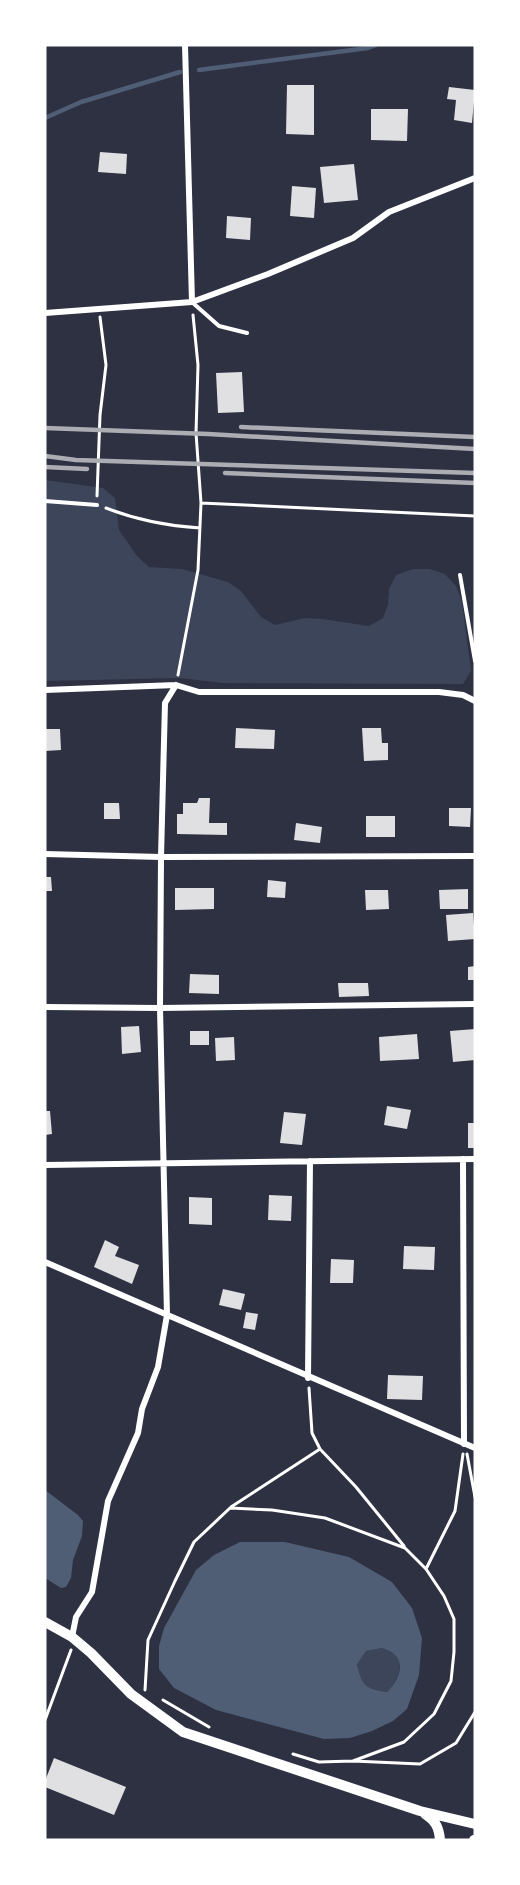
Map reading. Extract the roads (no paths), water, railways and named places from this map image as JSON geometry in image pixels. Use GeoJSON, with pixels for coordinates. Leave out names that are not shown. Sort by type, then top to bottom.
{"type":"FeatureCollection","features":[{"type":"Feature","properties":{"kind":"street"},"geometry":{"type":"LineString","coordinates":[[185,45],[192,302]]}},
{"type":"Feature","properties":{"kind":"street"},"geometry":{"type":"LineString","coordinates":[[45,313],[192,302],[268,274],[353,238],[389,212],[475,178]]}},
{"type":"Feature","properties":{"kind":"street"},"geometry":{"type":"LineString","coordinates":[[45,690],[176,685],[199,692],[439,692],[463,695],[475,701]]}},
{"type":"Feature","properties":{"kind":"street"},"geometry":{"type":"LineString","coordinates":[[72,1641],[76,1617],[92,1592],[108,1501],[138,1433],[142,1409],[158,1367],[167,1315],[160,1008],[161,857],[165,703],[176,685]]}},
{"type":"Feature","properties":{"kind":"street"},"geometry":{"type":"LineString","coordinates":[[45,854],[161,857],[475,855]]}},
{"type":"Feature","properties":{"kind":"street"},"geometry":{"type":"LineString","coordinates":[[45,1007],[160,1008],[475,1004]]}},
{"type":"Feature","properties":{"kind":"street"},"geometry":{"type":"LineString","coordinates":[[463,1159],[464,1444]]}},
{"type":"Feature","properties":{"kind":"street"},"geometry":{"type":"LineString","coordinates":[[45,1165],[475,1159]]}},
{"type":"Feature","properties":{"kind":"street"},"geometry":{"type":"LineString","coordinates":[[308,1377],[310,1161]]}},
{"type":"Feature","properties":{"kind":"street"},"geometry":{"type":"LineString","coordinates":[[45,1262],[475,1448]]}},
{"type":"Feature","properties":{"kind":"street"},"geometry":{"type":"LineString","coordinates":[[45,1622],[91,1653],[131,1694],[183,1731],[420,1811],[475,1824]]}},
{"type":"Feature","properties":{"kind":"street"},"geometry":{"type":"LineString","coordinates":[[420,1811],[433,1819],[439,1829],[440,1840]]}},
{"type":"Feature","properties":{"kind":"lane"},"geometry":{"type":"LineString","coordinates":[[192,302],[219,326],[247,333]]}},
{"type":"Feature","properties":{"kind":"lane"},"geometry":{"type":"LineString","coordinates":[[45,501],[97,505]]}},
{"type":"Feature","properties":{"kind":"lane"},"geometry":{"type":"LineString","coordinates":[[460,575],[475,661]]}},
{"type":"Feature","properties":{"kind":"waterway"},"geometry":{"type":"LineString","coordinates":[[199,70],[368,48],[376,45]]}},
{"type":"Feature","properties":{"kind":"waterway"},"geometry":{"type":"LineString","coordinates":[[45,118],[81,102],[180,72]]}},
{"type":"Feature","properties":{"kind":"railway"},"geometry":{"type":"LineString","coordinates":[[241,427],[475,437]]}},
{"type":"Feature","properties":{"kind":"railway"},"geometry":{"type":"LineString","coordinates":[[45,428],[208,434],[475,449]]}},
{"type":"Feature","properties":{"kind":"railway"},"geometry":{"type":"LineString","coordinates":[[45,456],[76,460],[475,473]]}},
{"type":"Feature","properties":{"kind":"railway"},"geometry":{"type":"LineString","coordinates":[[45,467],[87,469]]}},
{"type":"Feature","properties":{"kind":"railway"},"geometry":{"type":"LineString","coordinates":[[225,473],[475,483]]}}]}
